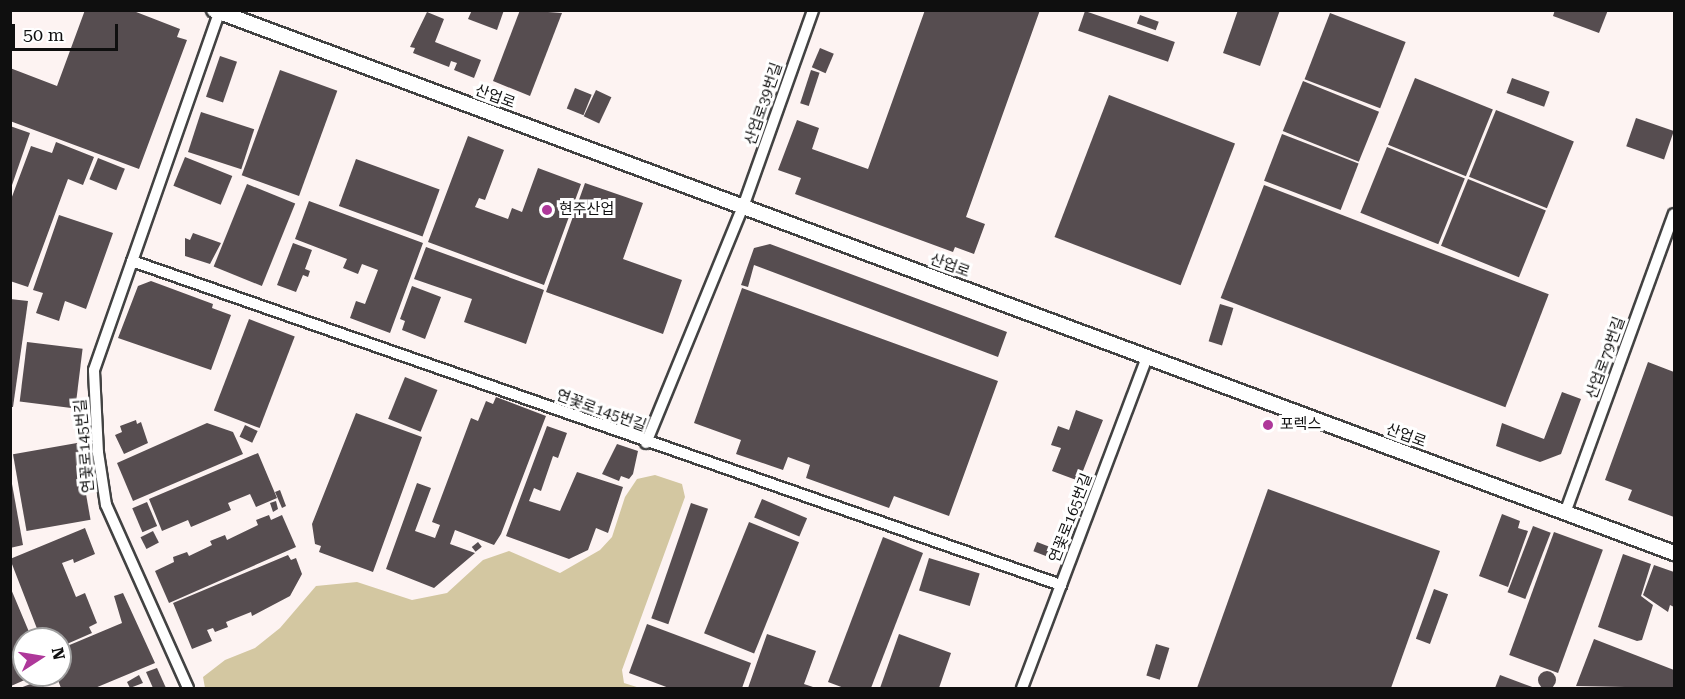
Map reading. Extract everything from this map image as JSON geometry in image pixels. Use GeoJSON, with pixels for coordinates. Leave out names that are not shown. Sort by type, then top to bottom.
{"type":"FeatureCollection","features":[{"type":"Feature","properties":{"kind":"street","name":"산업로39번길"},"geometry":{"type":"LineString","coordinates":[[646,443],[743,207],[813,10]]}},
{"type":"Feature","properties":{"kind":"street","name":"산업로"},"geometry":{"type":"LineString","coordinates":[[218,11],[1674,553]]}},
{"type":"Feature","properties":{"kind":"street","name":"연꽃로145번길"},"geometry":{"type":"LineString","coordinates":[[188,688],[106,505],[98,453],[94,370],[218,11]]}},
{"type":"Feature","properties":{"kind":"street","name":"산업로79번길"},"geometry":{"type":"LineString","coordinates":[[1565,513],[1674,214]]}},
{"type":"Feature","properties":{"kind":"street","name":"연꽃로145번길"},"geometry":{"type":"LineString","coordinates":[[132,261],[646,443],[1061,585]]}},
{"type":"Feature","properties":{"kind":"street","name":"연꽃로165번길"},"geometry":{"type":"LineString","coordinates":[[1022,688],[1147,357]]}},
{"type":"Feature","properties":{"kind":"shaded area"},"geometry":{"type":"Polygon","coordinates":[[[655,475],[682,484],[685,497],[622,670],[624,683],[640,688],[205,688],[203,677],[225,660],[255,648],[280,628],[316,586],[357,582],[412,600],[447,593],[483,560],[509,551],[560,573],[600,550],[612,537],[625,497],[637,479],[655,475]]]}},
{"type":"Feature","properties":{"kind":"building"},"geometry":{"type":"Polygon","coordinates":[[[85,10],[131,10],[180,29],[177,37],[187,40],[139,169],[10,121],[10,68],[57,86],[85,10]]]}},
{"type":"Feature","properties":{"kind":"building"},"geometry":{"type":"Polygon","coordinates":[[[472,10],[504,10],[497,30],[468,19],[472,10]]]}},
{"type":"Feature","properties":{"kind":"building"},"geometry":{"type":"Polygon","coordinates":[[[520,10],[562,13],[530,96],[493,81],[520,10]]]}},
{"type":"Feature","properties":{"kind":"building"},"geometry":{"type":"Polygon","coordinates":[[[925,10],[1040,10],[966,217],[985,224],[974,254],[955,247],[953,252],[795,194],[801,178],[778,170],[797,120],[819,128],[812,149],[868,169],[925,10]]]}},
{"type":"Feature","properties":{"kind":"building"},"geometry":{"type":"Polygon","coordinates":[[[1238,10],[1280,10],[1260,66],[1223,53],[1238,10]]]}},
{"type":"Feature","properties":{"kind":"building"},"geometry":{"type":"Polygon","coordinates":[[[1555,10],[1608,10],[1599,33],[1553,16],[1555,10]]]}},
{"type":"Feature","properties":{"kind":"building"},"geometry":{"type":"Polygon","coordinates":[[[1085,11],[1175,42],[1168,62],[1078,31],[1085,11]]]}},
{"type":"Feature","properties":{"kind":"building"},"geometry":{"type":"Polygon","coordinates":[[[427,12],[444,19],[435,42],[481,60],[474,78],[454,70],[457,63],[451,61],[449,67],[413,53],[415,48],[410,47],[427,12]]]}},
{"type":"Feature","properties":{"kind":"building"},"geometry":{"type":"Polygon","coordinates":[[[1330,13],[1406,42],[1380,108],[1305,79],[1330,13]]]}},
{"type":"Feature","properties":{"kind":"building"},"geometry":{"type":"Polygon","coordinates":[[[1140,15],[1159,22],[1156,30],[1137,23],[1140,15]]]}},
{"type":"Feature","properties":{"kind":"building"},"geometry":{"type":"Polygon","coordinates":[[[820,48],[834,54],[826,73],[812,67],[820,48]]]}},
{"type":"Feature","properties":{"kind":"building"},"geometry":{"type":"Polygon","coordinates":[[[220,56],[237,62],[223,103],[206,97],[220,56]]]}},
{"type":"Feature","properties":{"kind":"building"},"geometry":{"type":"Polygon","coordinates":[[[280,70],[337,91],[299,196],[242,175],[280,70]]]}},
{"type":"Feature","properties":{"kind":"building"},"geometry":{"type":"Polygon","coordinates":[[[811,70],[820,73],[809,106],[800,103],[811,70]]]}},
{"type":"Feature","properties":{"kind":"building"},"geometry":{"type":"Polygon","coordinates":[[[1415,78],[1493,109],[1466,176],[1388,145],[1415,78]]]}},
{"type":"Feature","properties":{"kind":"building"},"geometry":{"type":"Polygon","coordinates":[[[1512,78],[1550,92],[1544,107],[1507,93],[1512,78]]]}},
{"type":"Feature","properties":{"kind":"building"},"geometry":{"type":"Polygon","coordinates":[[[1303,81],[1379,112],[1359,162],[1283,131],[1303,81]]]}},
{"type":"Feature","properties":{"kind":"building"},"geometry":{"type":"Polygon","coordinates":[[[575,88],[592,95],[583,115],[567,108],[575,88]]]}},
{"type":"Feature","properties":{"kind":"building"},"geometry":{"type":"Polygon","coordinates":[[[596,90],[611,97],[599,123],[584,116],[596,90]]]}},
{"type":"Feature","properties":{"kind":"building"},"geometry":{"type":"Polygon","coordinates":[[[1109,95],[1235,143],[1181,285],[1055,237],[1109,95]]]}},
{"type":"Feature","properties":{"kind":"building"},"geometry":{"type":"Polygon","coordinates":[[[1496,110],[1574,141],[1547,208],[1469,177],[1496,110]]]}},
{"type":"Feature","properties":{"kind":"building"},"geometry":{"type":"Polygon","coordinates":[[[201,112],[254,129],[241,169],[188,152],[201,112]]]}},
{"type":"Feature","properties":{"kind":"building"},"geometry":{"type":"Polygon","coordinates":[[[1636,118],[1674,131],[1664,159],[1626,146],[1636,118]]]}},
{"type":"Feature","properties":{"kind":"building"},"geometry":{"type":"Polygon","coordinates":[[[10,126],[30,133],[11,188],[10,187],[10,126]]]}},
{"type":"Feature","properties":{"kind":"building"},"geometry":{"type":"Polygon","coordinates":[[[1282,134],[1359,163],[1341,210],[1264,181],[1282,134]]]}},
{"type":"Feature","properties":{"kind":"building","name":"현주산업"},"geometry":{"type":"Polygon","coordinates":[[[468,136],[504,150],[485,200],[479,198],[475,207],[508,219],[512,208],[522,212],[538,168],[581,184],[544,285],[428,242],[468,136]]]}},
{"type":"Feature","properties":{"kind":"building"},"geometry":{"type":"Polygon","coordinates":[[[56,142],[94,157],[83,185],[68,179],[28,287],[10,281],[10,202],[31,146],[52,153],[56,142]]]}},
{"type":"Feature","properties":{"kind":"building"},"geometry":{"type":"Polygon","coordinates":[[[1387,147],[1465,178],[1438,244],[1360,213],[1387,147]]]}},
{"type":"Feature","properties":{"kind":"building"},"geometry":{"type":"Polygon","coordinates":[[[185,157],[232,176],[221,205],[173,186],[185,157]]]}},
{"type":"Feature","properties":{"kind":"building"},"geometry":{"type":"Polygon","coordinates":[[[98,158],[125,169],[116,190],[89,179],[98,158]]]}},
{"type":"Feature","properties":{"kind":"building"},"geometry":{"type":"Polygon","coordinates":[[[356,159],[440,189],[423,236],[339,206],[356,159]]]}},
{"type":"Feature","properties":{"kind":"building"},"geometry":{"type":"Polygon","coordinates":[[[1468,179],[1546,210],[1519,277],[1441,246],[1468,179]]]}},
{"type":"Feature","properties":{"kind":"building"},"geometry":{"type":"Polygon","coordinates":[[[585,183],[643,203],[623,259],[682,280],[663,334],[546,292],[585,183]]]}},
{"type":"Feature","properties":{"kind":"building"},"geometry":{"type":"Polygon","coordinates":[[[247,184],[295,203],[262,286],[214,267],[247,184]]]}},
{"type":"Feature","properties":{"kind":"building"},"geometry":{"type":"Polygon","coordinates":[[[1264,185],[1549,294],[1505,407],[1221,298],[1264,185]]]}},
{"type":"Feature","properties":{"kind":"building"},"geometry":{"type":"Polygon","coordinates":[[[309,201],[423,243],[390,333],[350,318],[356,301],[365,304],[378,270],[362,264],[358,274],[343,268],[347,259],[295,239],[309,201]]]}},
{"type":"Feature","properties":{"kind":"building"},"geometry":{"type":"Polygon","coordinates":[[[59,215],[113,233],[86,309],[65,301],[59,321],[36,313],[43,293],[33,290],[59,215]]]}},
{"type":"Feature","properties":{"kind":"building"},"geometry":{"type":"Polygon","coordinates":[[[193,233],[221,243],[210,264],[185,256],[185,238],[190,240],[193,233]]]}},
{"type":"Feature","properties":{"kind":"building"},"geometry":{"type":"Polygon","coordinates":[[[293,243],[312,250],[305,269],[310,271],[308,277],[303,275],[296,292],[277,285],[293,243]]]}},
{"type":"Feature","properties":{"kind":"building"},"geometry":{"type":"Polygon","coordinates":[[[770,244],[1007,332],[998,357],[754,265],[748,287],[741,285],[754,248],[770,244]]]}},
{"type":"Feature","properties":{"kind":"building"},"geometry":{"type":"Polygon","coordinates":[[[426,247],[544,290],[526,344],[464,322],[472,299],[414,279],[426,247]]]}},
{"type":"Feature","properties":{"kind":"building"},"geometry":{"type":"Polygon","coordinates":[[[151,281],[213,304],[212,308],[231,315],[211,370],[118,338],[138,286],[151,281]]]}},
{"type":"Feature","properties":{"kind":"building"},"geometry":{"type":"Polygon","coordinates":[[[412,286],[441,297],[425,339],[402,330],[405,321],[400,319],[412,286]]]}},
{"type":"Feature","properties":{"kind":"building"},"geometry":{"type":"Polygon","coordinates":[[[742,288],[998,381],[949,516],[894,496],[889,508],[806,478],[810,465],[788,457],[783,470],[736,454],[741,440],[694,423],[742,288]]]}},
{"type":"Feature","properties":{"kind":"building"},"geometry":{"type":"Polygon","coordinates":[[[10,299],[28,301],[13,407],[10,407],[10,299]]]}},
{"type":"Feature","properties":{"kind":"building"},"geometry":{"type":"Polygon","coordinates":[[[1220,304],[1233,308],[1222,345],[1209,341],[1220,304]]]}},
{"type":"Feature","properties":{"kind":"building"},"geometry":{"type":"Polygon","coordinates":[[[249,319],[295,337],[260,428],[214,410],[249,319]]]}},
{"type":"Feature","properties":{"kind":"building"},"geometry":{"type":"Polygon","coordinates":[[[27,342],[83,349],[75,408],[20,402],[27,342]]]}},
{"type":"Feature","properties":{"kind":"building"},"geometry":{"type":"Polygon","coordinates":[[[1648,362],[1674,372],[1674,517],[1628,500],[1632,490],[1605,480],[1648,362]]]}},
{"type":"Feature","properties":{"kind":"building"},"geometry":{"type":"Polygon","coordinates":[[[405,377],[437,390],[421,432],[388,419],[405,377]]]}},
{"type":"Feature","properties":{"kind":"building"},"geometry":{"type":"Polygon","coordinates":[[[1562,392],[1581,399],[1561,454],[1540,462],[1496,446],[1502,423],[1544,439],[1562,392]]]}},
{"type":"Feature","properties":{"kind":"building"},"geometry":{"type":"Polygon","coordinates":[[[496,397],[546,416],[501,534],[494,545],[455,530],[450,544],[475,553],[434,588],[386,569],[417,483],[431,488],[415,531],[435,538],[440,525],[432,522],[471,418],[478,421],[486,401],[493,404],[496,397]]]}},
{"type":"Feature","properties":{"kind":"building"},"geometry":{"type":"Polygon","coordinates":[[[1076,410],[1103,420],[1079,481],[1052,471],[1061,448],[1051,445],[1058,426],[1069,430],[1076,410]]]}},
{"type":"Feature","properties":{"kind":"building"},"geometry":{"type":"Polygon","coordinates":[[[356,413],[422,437],[373,572],[319,552],[321,546],[315,544],[312,524],[356,413]]]}},
{"type":"Feature","properties":{"kind":"building"},"geometry":{"type":"Polygon","coordinates":[[[136,420],[137,424],[141,422],[148,443],[124,454],[115,435],[122,432],[120,426],[136,420]]]}},
{"type":"Feature","properties":{"kind":"building"},"geometry":{"type":"Polygon","coordinates":[[[207,423],[233,432],[243,454],[133,501],[117,463],[207,423]]]}},
{"type":"Feature","properties":{"kind":"building"},"geometry":{"type":"Polygon","coordinates":[[[245,425],[258,431],[252,443],[240,437],[245,425]]]}},
{"type":"Feature","properties":{"kind":"building"},"geometry":{"type":"Polygon","coordinates":[[[547,426],[567,433],[558,458],[553,456],[541,491],[534,488],[529,501],[560,511],[577,472],[623,487],[608,533],[596,528],[588,550],[569,559],[506,536],[547,426]]]}},
{"type":"Feature","properties":{"kind":"building"},"geometry":{"type":"Polygon","coordinates":[[[77,443],[91,520],[27,531],[13,454],[77,443]]]}},
{"type":"Feature","properties":{"kind":"building"},"geometry":{"type":"Polygon","coordinates":[[[617,444],[638,451],[633,474],[629,479],[621,476],[619,481],[602,474],[617,444]]]}},
{"type":"Feature","properties":{"kind":"building"},"geometry":{"type":"Polygon","coordinates":[[[258,453],[277,498],[256,507],[250,494],[228,503],[231,510],[191,527],[188,520],[162,531],[149,499],[258,453]]]}},
{"type":"Feature","properties":{"kind":"building"},"geometry":{"type":"Polygon","coordinates":[[[12,484],[23,545],[10,548],[10,485],[12,484]]]}},
{"type":"Feature","properties":{"kind":"building"},"geometry":{"type":"Polygon","coordinates":[[[1268,489],[1440,551],[1391,688],[1197,688],[1268,489]]]}},
{"type":"Feature","properties":{"kind":"building"},"geometry":{"type":"Polygon","coordinates":[[[280,490],[286,506],[282,508],[275,492],[280,490]]]}},
{"type":"Feature","properties":{"kind":"building"},"geometry":{"type":"Polygon","coordinates":[[[762,499],[807,518],[799,537],[754,517],[762,499]]]}},
{"type":"Feature","properties":{"kind":"building"},"geometry":{"type":"Polygon","coordinates":[[[276,501],[278,509],[273,512],[270,503],[276,501]]]}},
{"type":"Feature","properties":{"kind":"building"},"geometry":{"type":"Polygon","coordinates":[[[147,502],[157,526],[142,532],[132,508],[147,502]]]}},
{"type":"Feature","properties":{"kind":"building"},"geometry":{"type":"Polygon","coordinates":[[[691,503],[708,509],[668,624],[651,618],[691,503]]]}},
{"type":"Feature","properties":{"kind":"building"},"geometry":{"type":"Polygon","coordinates":[[[1502,514],[1520,521],[1518,528],[1528,531],[1508,587],[1479,576],[1502,514]]]}},
{"type":"Feature","properties":{"kind":"building"},"geometry":{"type":"Polygon","coordinates":[[[269,515],[271,520],[282,515],[296,547],[169,603],[155,571],[174,562],[173,557],[187,552],[189,556],[212,545],[210,541],[225,535],[227,540],[258,525],[256,520],[269,515]]]}},
{"type":"Feature","properties":{"kind":"building"},"geometry":{"type":"Polygon","coordinates":[[[749,522],[799,542],[754,653],[704,633],[749,522]]]}},
{"type":"Feature","properties":{"kind":"building"},"geometry":{"type":"Polygon","coordinates":[[[1533,526],[1551,533],[1525,599],[1508,592],[1533,526]]]}},
{"type":"Feature","properties":{"kind":"building"},"geometry":{"type":"Polygon","coordinates":[[[85,528],[95,554],[74,563],[73,559],[62,563],[76,597],[85,593],[97,623],[89,627],[92,633],[72,642],[72,627],[36,627],[10,559],[85,528]]]}},
{"type":"Feature","properties":{"kind":"building"},"geometry":{"type":"Polygon","coordinates":[[[153,531],[159,543],[146,549],[141,537],[153,531]]]}},
{"type":"Feature","properties":{"kind":"building"},"geometry":{"type":"Polygon","coordinates":[[[1554,532],[1603,550],[1558,673],[1509,655],[1554,532]]]}},
{"type":"Feature","properties":{"kind":"building"},"geometry":{"type":"Polygon","coordinates":[[[883,537],[923,553],[871,688],[844,688],[828,682],[883,537]]]}},
{"type":"Feature","properties":{"kind":"building"},"geometry":{"type":"Polygon","coordinates":[[[478,542],[482,547],[476,552],[472,547],[478,542]]]}},
{"type":"Feature","properties":{"kind":"building"},"geometry":{"type":"Polygon","coordinates":[[[1037,542],[1050,547],[1046,556],[1033,551],[1037,542]]]}},
{"type":"Feature","properties":{"kind":"building"},"geometry":{"type":"Polygon","coordinates":[[[1623,554],[1651,564],[1641,596],[1653,605],[1642,640],[1637,641],[1598,627],[1623,554]]]}},
{"type":"Feature","properties":{"kind":"building"},"geometry":{"type":"Polygon","coordinates":[[[288,555],[291,560],[296,558],[302,574],[290,596],[252,616],[251,612],[226,622],[228,627],[215,632],[213,628],[207,630],[212,641],[192,649],[173,603],[288,555]]]}},
{"type":"Feature","properties":{"kind":"building"},"geometry":{"type":"Polygon","coordinates":[[[929,558],[980,573],[970,606],[919,591],[929,558]]]}},
{"type":"Feature","properties":{"kind":"building"},"geometry":{"type":"Polygon","coordinates":[[[1654,565],[1674,572],[1674,607],[1670,605],[1668,612],[1643,595],[1654,565]]]}},
{"type":"Feature","properties":{"kind":"building"},"geometry":{"type":"Polygon","coordinates":[[[11,589],[27,627],[12,627],[11,686],[11,589]]]}},
{"type":"Feature","properties":{"kind":"building"},"geometry":{"type":"Polygon","coordinates":[[[1434,589],[1448,594],[1430,644],[1416,639],[1434,589]]]}},
{"type":"Feature","properties":{"kind":"building"},"geometry":{"type":"Polygon","coordinates":[[[123,593],[155,663],[95,688],[61,688],[72,687],[72,644],[122,623],[114,596],[123,593]]]}},
{"type":"Feature","properties":{"kind":"building"},"geometry":{"type":"Polygon","coordinates":[[[647,624],[751,663],[742,688],[669,688],[629,673],[647,624]]]}},
{"type":"Feature","properties":{"kind":"building"},"geometry":{"type":"Polygon","coordinates":[[[767,634],[816,651],[804,684],[816,688],[748,688],[767,634]]]}},
{"type":"Feature","properties":{"kind":"building"},"geometry":{"type":"Polygon","coordinates":[[[899,634],[951,653],[939,688],[880,688],[899,634]]]}},
{"type":"Feature","properties":{"kind":"building"},"geometry":{"type":"Polygon","coordinates":[[[1594,639],[1674,670],[1674,688],[1576,686],[1594,639]]]}},
{"type":"Feature","properties":{"kind":"building"},"geometry":{"type":"Polygon","coordinates":[[[1156,644],[1169,648],[1160,680],[1146,676],[1156,644]]]}},
{"type":"Feature","properties":{"kind":"building"},"geometry":{"type":"Polygon","coordinates":[[[157,668],[166,688],[153,688],[146,672],[157,668]]]}},
{"type":"Feature","properties":{"kind":"building"},"geometry":{"type":"Polygon","coordinates":[[[1547,671],[1553,674],[1556,680],[1553,686],[1547,689],[1541,686],[1538,680],[1541,674],[1547,671]]]}},
{"type":"Feature","properties":{"kind":"building"},"geometry":{"type":"Polygon","coordinates":[[[139,675],[143,683],[130,688],[127,682],[139,675]]]}},
{"type":"Feature","properties":{"kind":"building"},"geometry":{"type":"Polygon","coordinates":[[[1500,675],[1535,688],[1495,688],[1500,675]]]}},
{"type":"Feature","properties":{"kind":"place","name":"현주산업"},"geometry":{"type":"Point","coordinates":[547,210]}},
{"type":"Feature","properties":{"kind":"place","name":"포렉스"},"geometry":{"type":"Point","coordinates":[1268,425]}}]}
